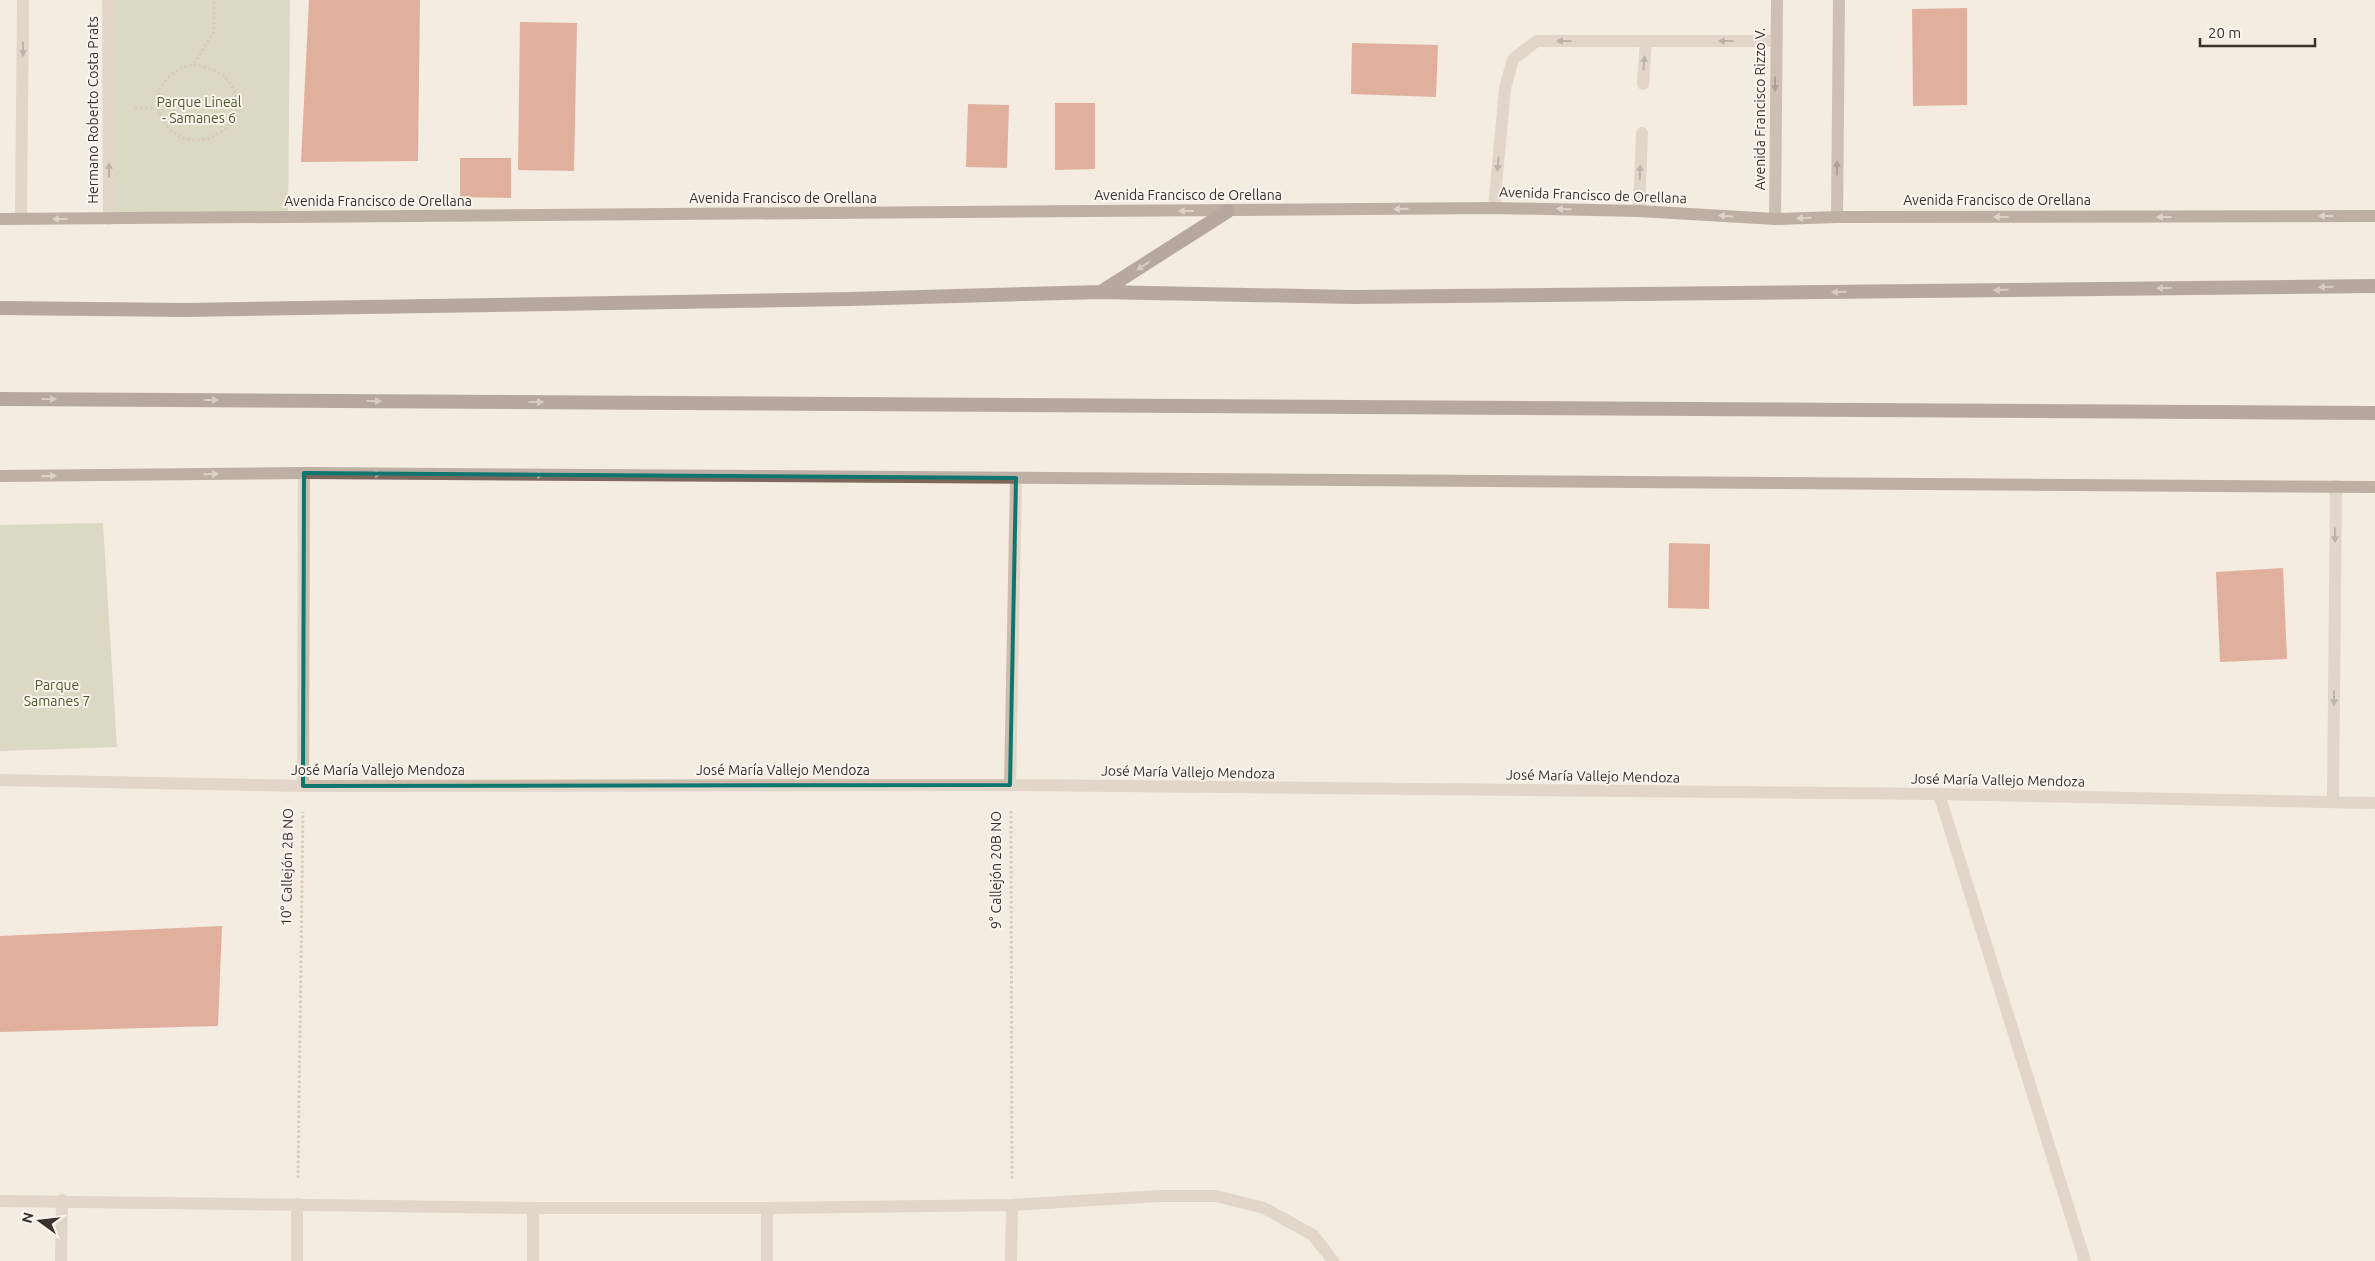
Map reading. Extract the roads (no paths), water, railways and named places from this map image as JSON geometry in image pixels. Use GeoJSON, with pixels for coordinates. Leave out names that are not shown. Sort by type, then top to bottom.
{"type":"FeatureCollection","features":[{"type":"Feature","properties":{"kind":"highway"},"geometry":{"type":"LineString","coordinates":[[1102,292],[1228,211]]}},
{"type":"Feature","properties":{"kind":"highway"},"geometry":{"type":"LineString","coordinates":[[0,308],[186,310],[850,299],[1102,292],[1353,297],[2375,286]]}},
{"type":"Feature","properties":{"kind":"highway"},"geometry":{"type":"LineString","coordinates":[[0,399],[2375,413]]}},
{"type":"Feature","properties":{"kind":"main road","name":"Avenida Francisco Rizzo V."},"geometry":{"type":"LineString","coordinates":[[1775,219],[1775,41],[1777,0]]}},
{"type":"Feature","properties":{"kind":"main road"},"geometry":{"type":"LineString","coordinates":[[1837,217],[1840,0]]}},
{"type":"Feature","properties":{"kind":"main road","name":"Avenida Francisco de Orellana"},"geometry":{"type":"LineString","coordinates":[[0,219],[1494,208],[1639,211],[1775,219],[1837,217],[2375,216]]}},
{"type":"Feature","properties":{"kind":"main road"},"geometry":{"type":"LineString","coordinates":[[0,476],[304,473],[2375,487]]}},
{"type":"Feature","properties":{"kind":"street"},"geometry":{"type":"LineString","coordinates":[[21,219],[23,0]]}},
{"type":"Feature","properties":{"kind":"street","name":"Hermano Roberto Costa Prats"},"geometry":{"type":"LineString","coordinates":[[108,0],[109,219]]}},
{"type":"Feature","properties":{"kind":"street"},"geometry":{"type":"LineString","coordinates":[[1494,208],[1506,88],[1513,59],[1537,41],[1775,41]]}},
{"type":"Feature","properties":{"kind":"street"},"geometry":{"type":"LineString","coordinates":[[1643,84],[1646,41]]}},
{"type":"Feature","properties":{"kind":"street"},"geometry":{"type":"LineString","coordinates":[[1639,211],[1642,133]]}},
{"type":"Feature","properties":{"kind":"street"},"geometry":{"type":"LineString","coordinates":[[303,786],[304,473]]}},
{"type":"Feature","properties":{"kind":"street"},"geometry":{"type":"LineString","coordinates":[[1010,785],[1016,478]]}},
{"type":"Feature","properties":{"kind":"street"},"geometry":{"type":"LineString","coordinates":[[2333,802],[2336,486]]}},
{"type":"Feature","properties":{"kind":"street","name":"José María Vallejo Mendoza"},"geometry":{"type":"LineString","coordinates":[[0,780],[303,786],[1010,785],[1939,794],[2375,803]]}},
{"type":"Feature","properties":{"kind":"street"},"geometry":{"type":"LineString","coordinates":[[1939,794],[2085,1261]]}},
{"type":"Feature","properties":{"kind":"street"},"geometry":{"type":"LineString","coordinates":[[0,1201],[62,1200],[533,1208],[767,1208],[1012,1206],[1160,1196],[1216,1196],[1264,1208],[1313,1235],[1333,1261]]}},
{"type":"Feature","properties":{"kind":"street"},"geometry":{"type":"LineString","coordinates":[[61,1261],[62,1200]]}},
{"type":"Feature","properties":{"kind":"street"},"geometry":{"type":"LineString","coordinates":[[297,1261],[298,1204]]}},
{"type":"Feature","properties":{"kind":"street"},"geometry":{"type":"LineString","coordinates":[[1011,1261],[1012,1206]]}},
{"type":"Feature","properties":{"kind":"street"},"geometry":{"type":"LineString","coordinates":[[533,1208],[533,1261]]}},
{"type":"Feature","properties":{"kind":"street"},"geometry":{"type":"LineString","coordinates":[[767,1208],[768,1261]]}},
{"type":"Feature","properties":{"kind":"park label","name":"Parque Lineal - Samanes 6"},"geometry":{"type":"Point","coordinates":[199,110]}},
{"type":"Feature","properties":{"kind":"park label","name":"Parque Samanes 7"},"geometry":{"type":"Point","coordinates":[57,694]}}]}
